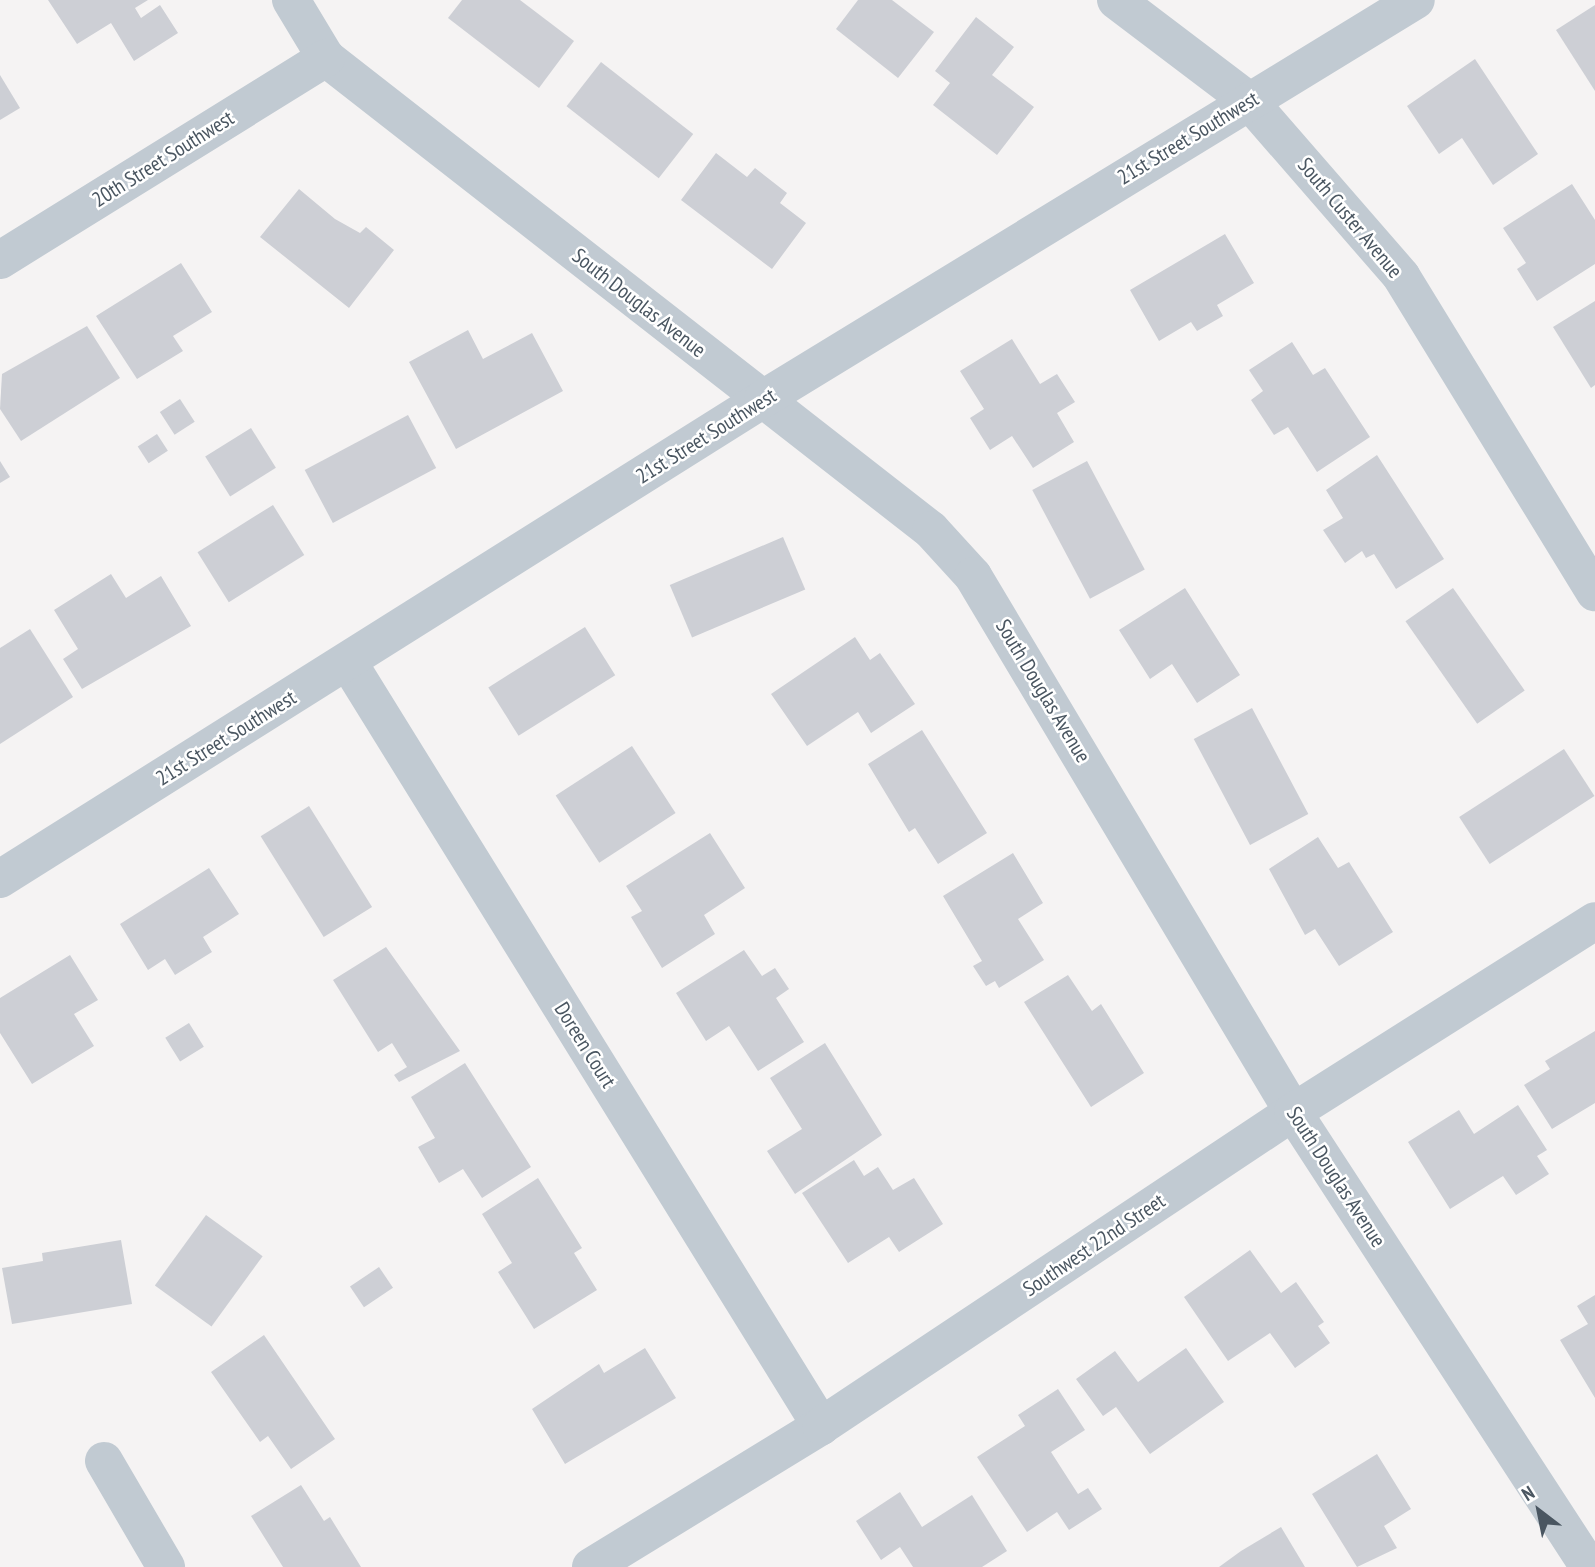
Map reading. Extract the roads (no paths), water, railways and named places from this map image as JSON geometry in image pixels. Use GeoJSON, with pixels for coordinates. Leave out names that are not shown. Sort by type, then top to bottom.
{"type":"FeatureCollection","features":[{"type":"Feature","properties":{"kind":"street","name":"South Douglas Avenue"},"geometry":{"type":"LineString","coordinates":[[291,0],[326,58],[931,530],[973,576],[1293,1112],[1586,1563]]}},
{"type":"Feature","properties":{"kind":"street","name":"South Custer Avenue"},"geometry":{"type":"LineString","coordinates":[[1116,0],[1250,101],[1401,276],[1595,592]]}},
{"type":"Feature","properties":{"kind":"street","name":"21st Street Southwest"},"geometry":{"type":"LineString","coordinates":[[0,879],[763,399],[1416,0]]}},
{"type":"Feature","properties":{"kind":"street","name":"20th Street Southwest"},"geometry":{"type":"LineString","coordinates":[[0,260],[326,58]]}},
{"type":"Feature","properties":{"kind":"street","name":"Doreen Court"},"geometry":{"type":"LineString","coordinates":[[348,662],[821,1426]]}},
{"type":"Feature","properties":{"kind":"street","name":"Southwest 22nd Street"},"geometry":{"type":"LineString","coordinates":[[591,1567],[821,1426],[1293,1112],[1595,921]]}},
{"type":"Feature","properties":{"kind":"street"},"geometry":{"type":"LineString","coordinates":[[104,1461],[166,1567]]}}]}
